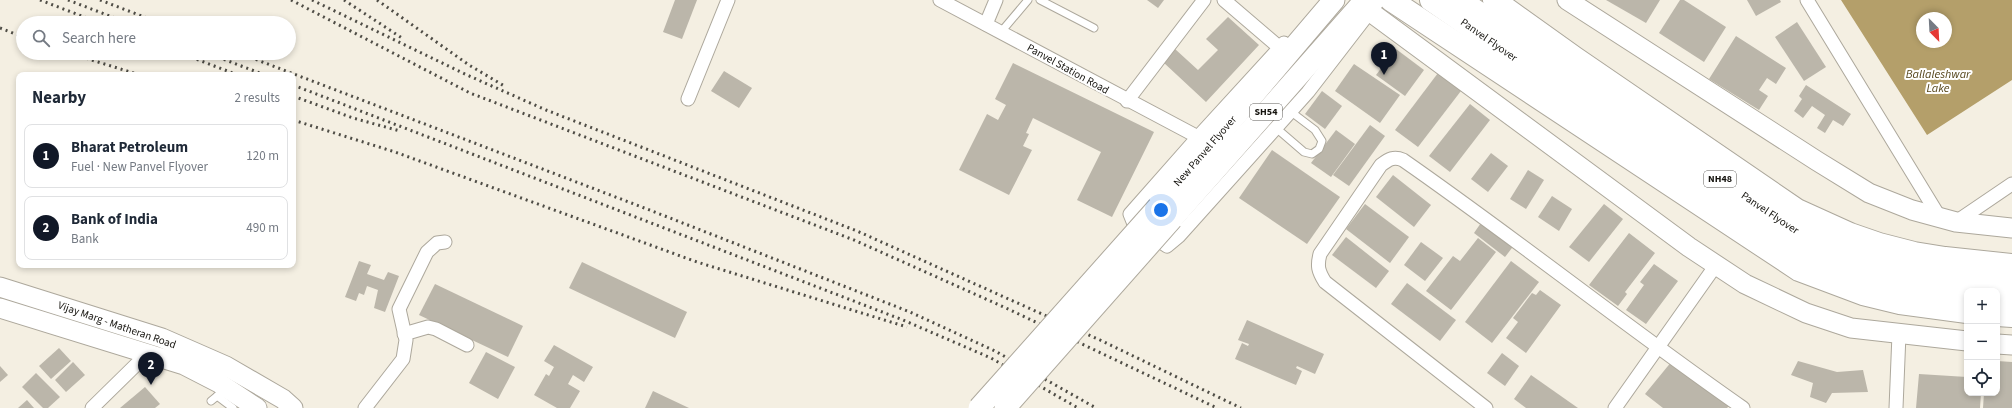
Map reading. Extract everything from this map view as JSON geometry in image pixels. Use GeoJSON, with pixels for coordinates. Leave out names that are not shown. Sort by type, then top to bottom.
{"type":"FeatureCollection","features":[{"type":"Feature","properties":{"kind":"highway"},"geometry":{"type":"LineString","coordinates":[[1391,0],[1799,270],[1863,294],[1900,302],[1964,312]]}},
{"type":"Feature","properties":{"kind":"highway","name":"Panvel Flyover"},"geometry":{"type":"LineString","coordinates":[[1431,0],[1781,241],[1807,256],[1869,279],[1907,288],[1964,296]]}},
{"type":"Feature","properties":{"kind":"highway","name":"Panvel Flyover"},"geometry":{"type":"LineString","coordinates":[[1460,0],[1784,223],[1814,241],[1874,263],[1910,271],[2012,283]]}},
{"type":"Feature","properties":{"kind":"highway"},"geometry":{"type":"LineString","coordinates":[[1494,0],[1575,58],[1797,210],[1850,234],[1879,244],[1944,258],[2012,265]]}},
{"type":"Feature","properties":{"kind":"highway"},"geometry":{"type":"LineString","coordinates":[[2000,298],[2012,300]]}},
{"type":"Feature","properties":{"kind":"highway"},"geometry":{"type":"LineString","coordinates":[[2000,315],[2012,316]]}},
{"type":"Feature","properties":{"kind":"main road","name":"New Panvel Flyover"},"geometry":{"type":"LineString","coordinates":[[1005,408],[1165,213],[1334,0]]}},
{"type":"Feature","properties":{"kind":"main road","name":"New Panvel Flyover"},"geometry":{"type":"LineString","coordinates":[[979,408],[1165,213],[1369,4]]}},
{"type":"Feature","properties":{"kind":"street"},"geometry":{"type":"LineString","coordinates":[[688,99],[728,0]]}},
{"type":"Feature","properties":{"kind":"street","name":"Panvel Station Road"},"geometry":{"type":"LineString","coordinates":[[940,0],[1126,101],[1198,137]]}},
{"type":"Feature","properties":{"kind":"street"},"geometry":{"type":"LineString","coordinates":[[986,24],[996,0]]}},
{"type":"Feature","properties":{"kind":"street"},"geometry":{"type":"LineString","coordinates":[[1126,101],[1204,0]]}},
{"type":"Feature","properties":{"kind":"street"},"geometry":{"type":"LineString","coordinates":[[1224,0],[1280,48]]}},
{"type":"Feature","properties":{"kind":"street"},"geometry":{"type":"LineString","coordinates":[[1320,0],[1280,48],[1130,214],[1134,224],[1167,246],[1216,196],[1308,92],[1369,4],[1716,265],[1744,284],[1806,313],[1851,328],[1964,342]]}},
{"type":"Feature","properties":{"kind":"street"},"geometry":{"type":"LineString","coordinates":[[1567,0],[1869,193],[1912,210],[1948,220],[2012,228]]}},
{"type":"Feature","properties":{"kind":"street"},"geometry":{"type":"LineString","coordinates":[[1807,0],[1948,220]]}},
{"type":"Feature","properties":{"kind":"street"},"geometry":{"type":"LineString","coordinates":[[1486,408],[1325,282],[1319,274],[1317,265],[1320,254],[1381,165],[1389,159],[1396,157],[1409,164],[1466,204],[1658,347],[1743,408]]}},
{"type":"Feature","properties":{"kind":"street"},"geometry":{"type":"LineString","coordinates":[[1948,220],[2012,184]]}},
{"type":"Feature","properties":{"kind":"street"},"geometry":{"type":"LineString","coordinates":[[365,408],[403,359],[406,340],[399,309],[427,252],[437,243],[445,242]]}},
{"type":"Feature","properties":{"kind":"street"},"geometry":{"type":"LineString","coordinates":[[1615,408],[1716,265]]}},
{"type":"Feature","properties":{"kind":"street","name":"Vijay Marg - Matheran Road"},"geometry":{"type":"LineString","coordinates":[[2,292],[162,338],[226,366],[283,399],[293,408]]}},
{"type":"Feature","properties":{"kind":"street","name":"Vijay Marg - Matheran Road"},"geometry":{"type":"LineString","coordinates":[[0,308],[148,353],[184,366],[222,392],[257,408]]}},
{"type":"Feature","properties":{"kind":"street"},"geometry":{"type":"LineString","coordinates":[[404,334],[428,328],[436,329],[467,345]]}},
{"type":"Feature","properties":{"kind":"street"},"geometry":{"type":"LineString","coordinates":[[1896,408],[1899,334]]}},
{"type":"Feature","properties":{"kind":"street"},"geometry":{"type":"LineString","coordinates":[[2000,344],[2012,345]]}},
{"type":"Feature","properties":{"kind":"street"},"geometry":{"type":"LineString","coordinates":[[92,408],[148,353]]}},
{"type":"Feature","properties":{"kind":"lane"},"geometry":{"type":"LineString","coordinates":[[1001,32],[1028,0]]}},
{"type":"Feature","properties":{"kind":"lane"},"geometry":{"type":"LineString","coordinates":[[1040,0],[1094,28]]}},
{"type":"Feature","properties":{"kind":"lane"},"geometry":{"type":"LineString","coordinates":[[1276,127],[1304,152],[1312,154],[1319,149],[1322,141],[1315,130],[1290,111]]}},
{"type":"Feature","properties":{"kind":"lane"},"geometry":{"type":"LineString","coordinates":[[211,402],[222,392],[233,408]]}},
{"type":"Feature","properties":{"kind":"water","name":"Ballaleshwar Lake"},"geometry":{"type":"Polygon","coordinates":[[[1841,0],[2012,0],[2012,80],[1927,135],[1841,0]]]}},
{"type":"Feature","properties":{"kind":"building"},"geometry":{"type":"Polygon","coordinates":[[[675,0],[697,0],[682,39],[663,32],[675,0]]]}},
{"type":"Feature","properties":{"kind":"building"},"geometry":{"type":"Polygon","coordinates":[[[1147,0],[1164,0],[1158,8],[1147,0]]]}},
{"type":"Feature","properties":{"kind":"building"},"geometry":{"type":"Polygon","coordinates":[[[1606,0],[1660,0],[1646,23],[1606,0]]]}},
{"type":"Feature","properties":{"kind":"building"},"geometry":{"type":"Polygon","coordinates":[[[1680,0],[1684,0],[1726,27],[1704,62],[1659,33],[1680,0]]]}},
{"type":"Feature","properties":{"kind":"building"},"geometry":{"type":"Polygon","coordinates":[[[1747,0],[1780,0],[1781,2],[1756,16],[1747,0]]]}},
{"type":"Feature","properties":{"kind":"building"},"geometry":{"type":"Polygon","coordinates":[[[1228,17],[1259,45],[1206,102],[1163,62],[1175,49],[1198,70],[1218,50],[1206,39],[1228,17]]]}},
{"type":"Feature","properties":{"kind":"building"},"geometry":{"type":"Polygon","coordinates":[[[1797,22],[1826,67],[1804,81],[1775,37],[1797,22]]]}},
{"type":"Feature","properties":{"kind":"building"},"geometry":{"type":"Polygon","coordinates":[[[1736,36],[1786,68],[1776,84],[1767,78],[1759,90],[1768,96],[1759,110],[1709,79],[1736,36]]]}},
{"type":"Feature","properties":{"kind":"building"},"geometry":{"type":"Polygon","coordinates":[[[1396,49],[1424,70],[1405,96],[1376,75],[1396,49]]]}},
{"type":"Feature","properties":{"kind":"building"},"geometry":{"type":"Polygon","coordinates":[[[1013,63],[1154,132],[1112,217],[1077,200],[1101,152],[1033,118],[1026,133],[1029,134],[1023,146],[1032,150],[1009,195],[959,170],[987,114],[998,120],[1006,105],[995,99],[1013,63]]]}},
{"type":"Feature","properties":{"kind":"building"},"geometry":{"type":"Polygon","coordinates":[[[1354,64],[1400,95],[1380,123],[1335,91],[1354,64]]]}},
{"type":"Feature","properties":{"kind":"building"},"geometry":{"type":"Polygon","coordinates":[[[1441,69],[1464,87],[1418,147],[1395,130],[1441,69]]]}},
{"type":"Feature","properties":{"kind":"building"},"geometry":{"type":"Polygon","coordinates":[[[724,71],[752,88],[739,108],[711,91],[724,71]]]}},
{"type":"Feature","properties":{"kind":"building"},"geometry":{"type":"Polygon","coordinates":[[[1806,85],[1851,114],[1843,126],[1833,120],[1825,133],[1817,128],[1825,115],[1812,106],[1803,118],[1794,111],[1802,99],[1799,96],[1806,85]]]}},
{"type":"Feature","properties":{"kind":"building"},"geometry":{"type":"Polygon","coordinates":[[[1322,91],[1342,106],[1325,129],[1305,114],[1322,91]]]}},
{"type":"Feature","properties":{"kind":"building"},"geometry":{"type":"Polygon","coordinates":[[[1470,104],[1490,120],[1450,172],[1429,156],[1470,104]]]}},
{"type":"Feature","properties":{"kind":"building"},"geometry":{"type":"Polygon","coordinates":[[[1370,125],[1385,136],[1349,186],[1333,175],[1370,125]]]}},
{"type":"Feature","properties":{"kind":"building"},"geometry":{"type":"Polygon","coordinates":[[[1336,130],[1355,144],[1331,177],[1311,163],[1336,130]]]}},
{"type":"Feature","properties":{"kind":"building"},"geometry":{"type":"Polygon","coordinates":[[[1272,150],[1340,197],[1307,244],[1239,198],[1272,150]]]}},
{"type":"Feature","properties":{"kind":"building"},"geometry":{"type":"Polygon","coordinates":[[[1491,153],[1508,166],[1488,192],[1471,179],[1491,153]]]}},
{"type":"Feature","properties":{"kind":"building"},"geometry":{"type":"Polygon","coordinates":[[[1528,170],[1544,180],[1526,209],[1510,199],[1528,170]]]}},
{"type":"Feature","properties":{"kind":"building"},"geometry":{"type":"Polygon","coordinates":[[[1393,175],[1431,205],[1414,227],[1376,197],[1393,175]]]}},
{"type":"Feature","properties":{"kind":"building"},"geometry":{"type":"Polygon","coordinates":[[[1552,196],[1572,209],[1559,231],[1538,217],[1552,196]]]}},
{"type":"Feature","properties":{"kind":"building"},"geometry":{"type":"Polygon","coordinates":[[[1365,204],[1409,237],[1390,263],[1346,229],[1365,204]]]}},
{"type":"Feature","properties":{"kind":"building"},"geometry":{"type":"Polygon","coordinates":[[[1604,204],[1623,219],[1589,262],[1569,247],[1604,204]]]}},
{"type":"Feature","properties":{"kind":"building"},"geometry":{"type":"Polygon","coordinates":[[[1483,220],[1515,244],[1505,257],[1474,233],[1483,220]]]}},
{"type":"Feature","properties":{"kind":"building"},"geometry":{"type":"Polygon","coordinates":[[[1629,233],[1655,253],[1625,292],[1627,294],[1618,306],[1589,285],[1629,233]]]}},
{"type":"Feature","properties":{"kind":"building"},"geometry":{"type":"Polygon","coordinates":[[[1346,237],[1389,271],[1376,288],[1332,255],[1346,237]]]}},
{"type":"Feature","properties":{"kind":"building"},"geometry":{"type":"Polygon","coordinates":[[[1478,238],[1496,252],[1451,310],[1426,291],[1453,256],[1460,261],[1478,238]]]}},
{"type":"Feature","properties":{"kind":"building"},"geometry":{"type":"Polygon","coordinates":[[[1421,242],[1443,258],[1425,281],[1404,265],[1421,242]]]}},
{"type":"Feature","properties":{"kind":"building"},"geometry":{"type":"Polygon","coordinates":[[[359,261],[371,265],[367,274],[384,280],[388,272],[399,276],[385,312],[374,308],[378,290],[367,286],[364,295],[359,293],[356,301],[345,297],[359,261]]]}},
{"type":"Feature","properties":{"kind":"building"},"geometry":{"type":"Polygon","coordinates":[[[1511,261],[1539,282],[1492,343],[1465,322],[1511,261]]]}},
{"type":"Feature","properties":{"kind":"building"},"geometry":{"type":"Polygon","coordinates":[[[582,262],[687,312],[675,338],[569,288],[582,262]]]}},
{"type":"Feature","properties":{"kind":"building"},"geometry":{"type":"Polygon","coordinates":[[[1654,264],[1678,281],[1646,324],[1626,310],[1644,285],[1640,282],[1654,264]]]}},
{"type":"Feature","properties":{"kind":"building"},"geometry":{"type":"Polygon","coordinates":[[[1407,283],[1456,320],[1440,341],[1391,304],[1407,283]]]}},
{"type":"Feature","properties":{"kind":"building"},"geometry":{"type":"Polygon","coordinates":[[[435,284],[523,326],[508,357],[419,315],[435,284]]]}},
{"type":"Feature","properties":{"kind":"building"},"geometry":{"type":"Polygon","coordinates":[[[1540,290],[1561,305],[1526,353],[1506,338],[1518,322],[1513,318],[1532,293],[1536,295],[1540,290]]]}},
{"type":"Feature","properties":{"kind":"building"},"geometry":{"type":"Polygon","coordinates":[[[1247,320],[1324,354],[1315,374],[1297,366],[1296,368],[1302,371],[1296,385],[1235,359],[1242,343],[1248,346],[1249,344],[1238,340],[1247,320]]]}},
{"type":"Feature","properties":{"kind":"building"},"geometry":{"type":"Polygon","coordinates":[[[554,345],[593,367],[584,382],[573,375],[568,384],[580,391],[570,408],[557,408],[534,395],[546,374],[549,376],[554,367],[544,361],[554,345]]]}},
{"type":"Feature","properties":{"kind":"building"},"geometry":{"type":"Polygon","coordinates":[[[59,348],[71,361],[51,379],[39,366],[59,348]]]}},
{"type":"Feature","properties":{"kind":"building"},"geometry":{"type":"Polygon","coordinates":[[[486,352],[515,367],[498,399],[469,383],[486,352]]]}},
{"type":"Feature","properties":{"kind":"building"},"geometry":{"type":"Polygon","coordinates":[[[1502,353],[1519,366],[1505,386],[1487,373],[1502,353]]]}},
{"type":"Feature","properties":{"kind":"building"},"geometry":{"type":"Polygon","coordinates":[[[1672,361],[1729,406],[1727,408],[1663,408],[1645,394],[1672,361]]]}},
{"type":"Feature","properties":{"kind":"building"},"geometry":{"type":"Polygon","coordinates":[[[1798,361],[1837,372],[1863,370],[1868,392],[1832,393],[1826,403],[1810,397],[1813,383],[1791,375],[1798,361]]]}},
{"type":"Feature","properties":{"kind":"building"},"geometry":{"type":"Polygon","coordinates":[[[2000,361],[2012,362],[2012,408],[1983,408],[1984,396],[2000,396],[2000,361]]]}},
{"type":"Feature","properties":{"kind":"building"},"geometry":{"type":"Polygon","coordinates":[[[73,362],[85,375],[66,392],[55,380],[73,362]]]}},
{"type":"Feature","properties":{"kind":"building"},"geometry":{"type":"Polygon","coordinates":[[[0,366],[8,375],[0,382],[0,366]]]}},
{"type":"Feature","properties":{"kind":"building"},"geometry":{"type":"Polygon","coordinates":[[[36,373],[60,397],[48,408],[43,408],[22,387],[36,373]]]}},
{"type":"Feature","properties":{"kind":"building"},"geometry":{"type":"Polygon","coordinates":[[[1919,374],[1964,377],[1964,396],[1981,396],[1980,408],[1916,408],[1919,374]]]}},
{"type":"Feature","properties":{"kind":"building"},"geometry":{"type":"Polygon","coordinates":[[[1531,375],[1578,408],[1526,408],[1514,399],[1531,375]]]}},
{"type":"Feature","properties":{"kind":"building"},"geometry":{"type":"Polygon","coordinates":[[[145,387],[160,404],[155,408],[120,408],[145,387]]]}},
{"type":"Feature","properties":{"kind":"building"},"geometry":{"type":"Polygon","coordinates":[[[653,391],[689,408],[645,408],[653,391]]]}},
{"type":"Feature","properties":{"kind":"building"},"geometry":{"type":"Polygon","coordinates":[[[27,400],[34,408],[18,408],[27,400]]]}},
{"type":"Feature","properties":{"kind":"railway"},"geometry":{"type":"LineString","coordinates":[[40,0],[82,16]]}},
{"type":"Feature","properties":{"kind":"railway"},"geometry":{"type":"LineString","coordinates":[[68,0],[110,16]]}},
{"type":"Feature","properties":{"kind":"railway"},"geometry":{"type":"LineString","coordinates":[[100,0],[142,16]]}},
{"type":"Feature","properties":{"kind":"railway"},"geometry":{"type":"LineString","coordinates":[[291,0],[470,93],[854,240],[1006,308],[1217,408]]}},
{"type":"Feature","properties":{"kind":"railway"},"geometry":{"type":"LineString","coordinates":[[312,0],[467,75],[546,110],[857,231],[1100,340],[1241,408]]}},
{"type":"Feature","properties":{"kind":"railway"},"geometry":{"type":"LineString","coordinates":[[344,0],[402,38]]}},
{"type":"Feature","properties":{"kind":"railway"},"geometry":{"type":"LineString","coordinates":[[377,0],[469,65],[506,87]]}},
{"type":"Feature","properties":{"kind":"railway"},"geometry":{"type":"LineString","coordinates":[[0,28],[16,34]]}},
{"type":"Feature","properties":{"kind":"railway"},"geometry":{"type":"LineString","coordinates":[[92,60],[130,72]]}},
{"type":"Feature","properties":{"kind":"railway"},"geometry":{"type":"LineString","coordinates":[[198,60],[230,72]]}},
{"type":"Feature","properties":{"kind":"railway"},"geometry":{"type":"LineString","coordinates":[[225,60],[257,72]]}},
{"type":"Feature","properties":{"kind":"railway"},"geometry":{"type":"LineString","coordinates":[[257,60],[289,72]]}},
{"type":"Feature","properties":{"kind":"railway"},"geometry":{"type":"LineString","coordinates":[[296,75],[647,209],[910,312],[995,351],[1096,408]]}},
{"type":"Feature","properties":{"kind":"railway"},"geometry":{"type":"LineString","coordinates":[[296,86],[903,320],[991,358],[1078,408]]}},
{"type":"Feature","properties":{"kind":"railway"},"geometry":{"type":"LineString","coordinates":[[296,97],[353,118],[400,131]]}},
{"type":"Feature","properties":{"kind":"railway"},"geometry":{"type":"LineString","coordinates":[[296,121],[395,152],[697,262],[907,327]]}},
{"type":"Feature","properties":{"kind":"place","name":"Bharat Petroleum"},"geometry":{"type":"Point","coordinates":[1384,75]}},
{"type":"Feature","properties":{"kind":"place","name":"Bank of India"},"geometry":{"type":"Point","coordinates":[151,385]}}]}
